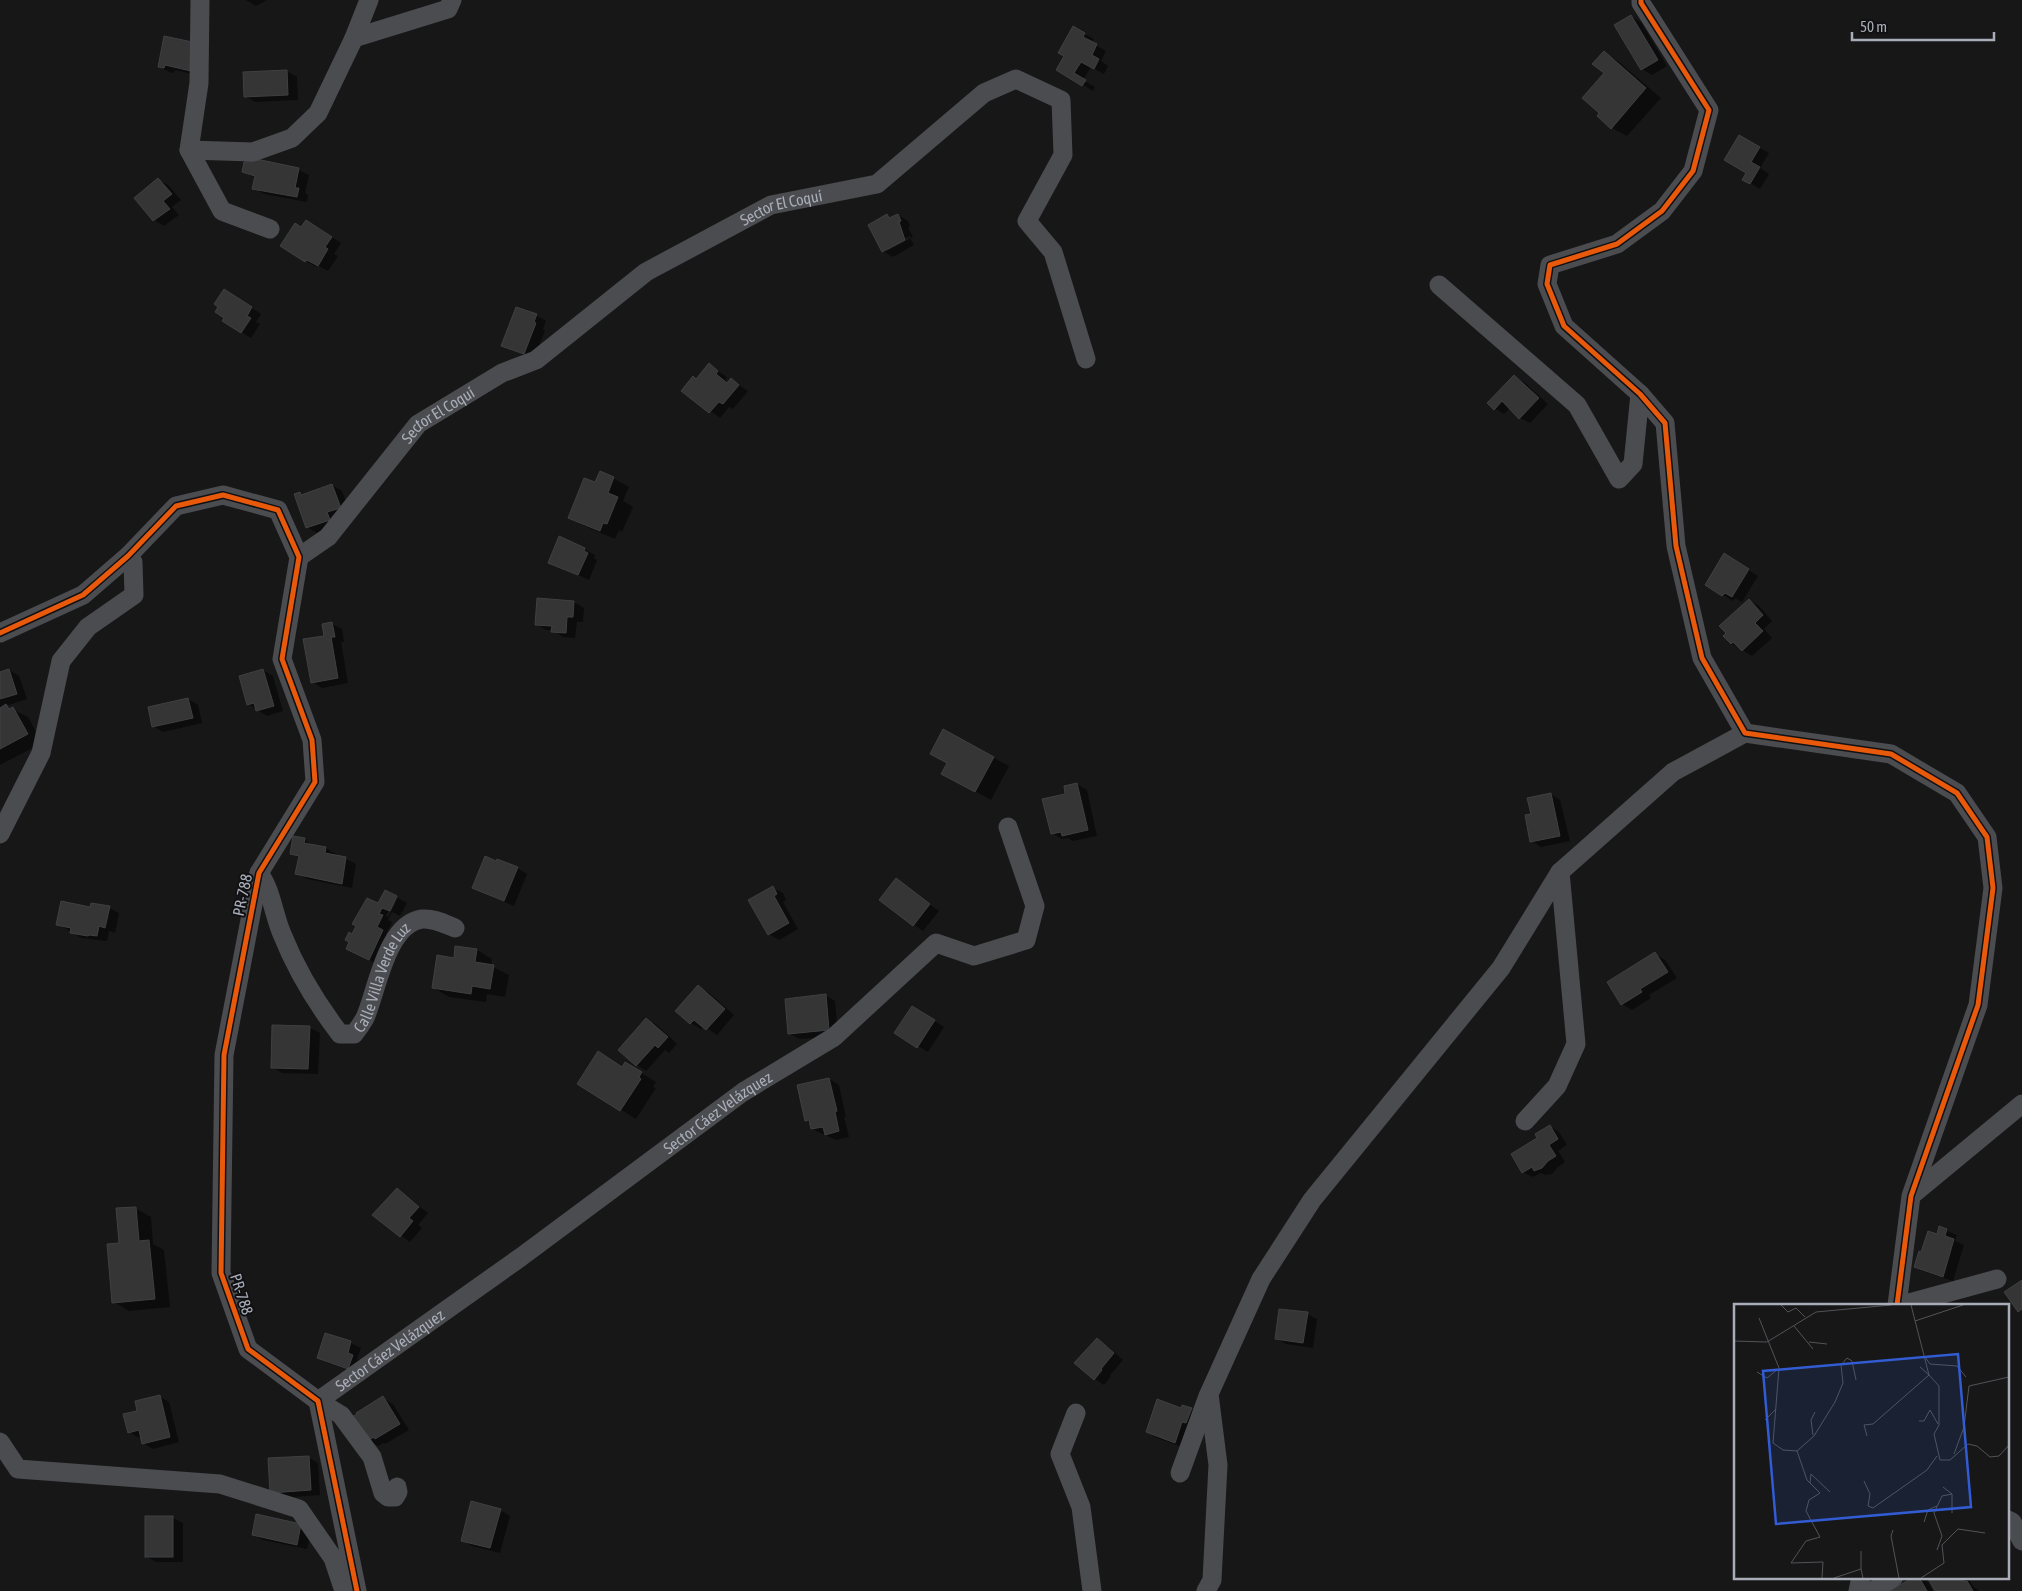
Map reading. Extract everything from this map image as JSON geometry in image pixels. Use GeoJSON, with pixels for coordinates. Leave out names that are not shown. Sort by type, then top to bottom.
{"type":"FeatureCollection","features":[{"type":"Feature","properties":{"kind":"street"},"geometry":{"type":"LineString","coordinates":[[200,0],[199,83],[189,150],[222,211],[270,229]]}},
{"type":"Feature","properties":{"kind":"street"},"geometry":{"type":"LineString","coordinates":[[189,150],[253,152],[292,138],[318,113],[354,38],[369,0]]}},
{"type":"Feature","properties":{"kind":"street"},"geometry":{"type":"LineString","coordinates":[[354,38],[448,9],[452,0]]}},
{"type":"Feature","properties":{"kind":"street"},"geometry":{"type":"LineString","coordinates":[[1641,0],[1641,4],[1709,110],[1692,171],[1662,211],[1617,244],[1550,265],[1547,284],[1564,326],[1640,394],[1665,423],[1676,546],[1702,658],[1745,733]]}},
{"type":"Feature","properties":{"kind":"street","name":"Sector El Coquí"},"geometry":{"type":"LineString","coordinates":[[300,557],[328,537],[418,424],[502,373],[536,360],[646,272],[770,205],[877,184],[984,93],[1016,78],[1061,100],[1063,155],[1027,221],[1052,252],[1086,359]]}},
{"type":"Feature","properties":{"kind":"street"},"geometry":{"type":"LineString","coordinates":[[1438,285],[1578,404],[1619,479],[1633,464],[1640,394]]}},
{"type":"Feature","properties":{"kind":"street"},"geometry":{"type":"LineString","coordinates":[[0,634],[83,595],[128,556],[176,506],[223,495],[278,510],[300,557]]}},
{"type":"Feature","properties":{"kind":"street"},"geometry":{"type":"LineString","coordinates":[[0,834],[41,753],[61,661],[88,627],[134,595],[133,562],[128,556]]}},
{"type":"Feature","properties":{"kind":"street","name":"PR-788"},"geometry":{"type":"LineString","coordinates":[[300,557],[282,660],[312,740],[315,782],[258,873],[224,1055],[221,1273],[248,1349],[318,1401],[341,1415],[372,1457],[383,1493],[388,1498],[395,1497],[398,1492],[398,1486]]}},
{"type":"Feature","properties":{"kind":"street"},"geometry":{"type":"LineString","coordinates":[[1180,1473],[1209,1394],[1261,1279],[1312,1200],[1501,968],[1560,872],[1673,772],[1745,733],[1891,754],[1958,793],[1987,837],[1993,888],[1978,1005],[1911,1196],[1897,1304]]}},
{"type":"Feature","properties":{"kind":"street","name":"Sector Cáez Velázquez"},"geometry":{"type":"LineString","coordinates":[[318,1401],[521,1257],[743,1092],[834,1038],[936,943],[974,956],[1026,940],[1035,906],[1008,827]]}},
{"type":"Feature","properties":{"kind":"street"},"geometry":{"type":"LineString","coordinates":[[1525,1121],[1557,1086],[1576,1044],[1560,872]]}},
{"type":"Feature","properties":{"kind":"street","name":"Calle Villa Verde Luz"},"geometry":{"type":"LineString","coordinates":[[258,873],[267,884],[281,933],[303,976],[327,1017],[340,1034],[354,1034],[365,1018],[382,962],[404,926],[422,919],[437,920],[455,928]]}},
{"type":"Feature","properties":{"kind":"street"},"geometry":{"type":"LineString","coordinates":[[1911,1196],[2022,1104]]}},
{"type":"Feature","properties":{"kind":"street"},"geometry":{"type":"LineString","coordinates":[[1906,1304],[1997,1279]]}},
{"type":"Feature","properties":{"kind":"street"},"geometry":{"type":"LineString","coordinates":[[1206,1591],[1212,1580],[1218,1465],[1209,1394]]}},
{"type":"Feature","properties":{"kind":"street"},"geometry":{"type":"LineString","coordinates":[[318,1401],[357,1591]]}},
{"type":"Feature","properties":{"kind":"street"},"geometry":{"type":"LineString","coordinates":[[1076,1413],[1060,1454],[1081,1507],[1092,1591]]}},
{"type":"Feature","properties":{"kind":"street"},"geometry":{"type":"LineString","coordinates":[[0,1442],[18,1469],[220,1484],[299,1509],[333,1558],[344,1591]]}},
{"type":"Feature","properties":{"kind":"street"},"geometry":{"type":"LineString","coordinates":[[2010,1521],[2022,1541]]}},
{"type":"Feature","properties":{"kind":"street"},"geometry":{"type":"LineString","coordinates":[[1858,1591],[1861,1578]]}},
{"type":"Feature","properties":{"kind":"street"},"geometry":{"type":"LineString","coordinates":[[1873,1591],[1892,1578]]}},
{"type":"Feature","properties":{"kind":"building"},"geometry":{"type":"Polygon","coordinates":[[[1631,15],[1658,60],[1641,70],[1614,25],[1631,15]]]}},
{"type":"Feature","properties":{"kind":"building"},"geometry":{"type":"Polygon","coordinates":[[[1073,26],[1085,33],[1083,37],[1097,44],[1092,55],[1099,59],[1094,69],[1081,62],[1074,73],[1086,80],[1082,86],[1056,70],[1064,56],[1058,53],[1073,26]]]}},
{"type":"Feature","properties":{"kind":"building"},"geometry":{"type":"Polygon","coordinates":[[[164,36],[197,43],[191,71],[165,65],[164,68],[158,67],[164,36]]]}},
{"type":"Feature","properties":{"kind":"building"},"geometry":{"type":"Polygon","coordinates":[[[1604,51],[1646,88],[1611,129],[1597,116],[1599,113],[1582,98],[1604,73],[1592,64],[1604,51]]]}},
{"type":"Feature","properties":{"kind":"building"},"geometry":{"type":"Polygon","coordinates":[[[287,70],[288,95],[244,97],[243,72],[287,70]]]}},
{"type":"Feature","properties":{"kind":"building"},"geometry":{"type":"Polygon","coordinates":[[[1739,135],[1760,147],[1751,162],[1760,167],[1750,184],[1742,180],[1746,173],[1724,160],[1739,135]]]}},
{"type":"Feature","properties":{"kind":"building"},"geometry":{"type":"Polygon","coordinates":[[[261,160],[299,168],[295,188],[299,188],[297,197],[252,189],[255,176],[242,172],[244,162],[261,160]]]}},
{"type":"Feature","properties":{"kind":"building"},"geometry":{"type":"Polygon","coordinates":[[[158,178],[172,194],[163,201],[170,209],[153,221],[134,198],[158,178]]]}},
{"type":"Feature","properties":{"kind":"building"},"geometry":{"type":"Polygon","coordinates":[[[887,214],[889,218],[898,214],[905,240],[882,252],[868,225],[887,214]]]}},
{"type":"Feature","properties":{"kind":"building"},"geometry":{"type":"Polygon","coordinates":[[[306,220],[332,237],[325,247],[328,249],[318,266],[307,260],[305,262],[280,246],[295,223],[301,227],[306,220]]]}},
{"type":"Feature","properties":{"kind":"building"},"geometry":{"type":"Polygon","coordinates":[[[224,289],[252,307],[247,316],[251,318],[241,333],[222,321],[224,318],[215,312],[218,307],[214,304],[224,289]]]}},
{"type":"Feature","properties":{"kind":"building"},"geometry":{"type":"Polygon","coordinates":[[[516,307],[537,314],[534,322],[536,323],[524,354],[501,346],[516,307]]]}},
{"type":"Feature","properties":{"kind":"building"},"geometry":{"type":"Polygon","coordinates":[[[709,363],[718,371],[716,374],[727,383],[731,378],[739,385],[723,404],[719,402],[709,413],[681,391],[693,376],[696,379],[709,363]]]}},
{"type":"Feature","properties":{"kind":"building"},"geometry":{"type":"Polygon","coordinates":[[[1514,375],[1539,398],[1519,419],[1502,401],[1494,410],[1487,403],[1514,375]]]}},
{"type":"Feature","properties":{"kind":"building"},"geometry":{"type":"Polygon","coordinates":[[[600,471],[614,477],[608,493],[618,497],[607,524],[603,523],[600,531],[568,518],[584,478],[595,482],[600,471]]]}},
{"type":"Feature","properties":{"kind":"building"},"geometry":{"type":"Polygon","coordinates":[[[332,484],[341,508],[327,512],[330,520],[306,528],[294,494],[300,492],[301,495],[332,484]]]}},
{"type":"Feature","properties":{"kind":"building"},"geometry":{"type":"Polygon","coordinates":[[[559,536],[585,548],[584,551],[588,553],[578,575],[548,563],[559,536]]]}},
{"type":"Feature","properties":{"kind":"building"},"geometry":{"type":"Polygon","coordinates":[[[1724,553],[1749,569],[1732,597],[1725,593],[1722,596],[1705,585],[1724,553]]]}},
{"type":"Feature","properties":{"kind":"building"},"geometry":{"type":"Polygon","coordinates":[[[537,598],[574,601],[573,617],[567,617],[566,633],[551,632],[552,626],[535,625],[537,598]]]}},
{"type":"Feature","properties":{"kind":"building"},"geometry":{"type":"Polygon","coordinates":[[[1749,599],[1763,615],[1755,623],[1763,631],[1742,651],[1723,636],[1726,633],[1719,626],[1749,599]]]}},
{"type":"Feature","properties":{"kind":"building"},"geometry":{"type":"Polygon","coordinates":[[[332,622],[335,637],[331,637],[338,678],[311,683],[303,639],[324,636],[322,624],[332,622]]]}},
{"type":"Feature","properties":{"kind":"building"},"geometry":{"type":"Polygon","coordinates":[[[9,669],[17,694],[0,699],[0,672],[9,669]]]}},
{"type":"Feature","properties":{"kind":"building"},"geometry":{"type":"Polygon","coordinates":[[[263,669],[274,706],[256,711],[254,703],[247,705],[239,676],[263,669]]]}},
{"type":"Feature","properties":{"kind":"building"},"geometry":{"type":"Polygon","coordinates":[[[188,698],[193,718],[152,727],[148,707],[188,698]]]}},
{"type":"Feature","properties":{"kind":"building"},"geometry":{"type":"Polygon","coordinates":[[[6,704],[9,709],[13,707],[28,734],[0,749],[0,708],[6,704]]]}},
{"type":"Feature","properties":{"kind":"building"},"geometry":{"type":"Polygon","coordinates":[[[943,729],[994,757],[975,792],[941,774],[947,763],[930,754],[943,729]]]}},
{"type":"Feature","properties":{"kind":"building"},"geometry":{"type":"Polygon","coordinates":[[[1077,783],[1088,830],[1062,836],[1061,832],[1051,834],[1042,799],[1065,794],[1064,786],[1077,783]]]}},
{"type":"Feature","properties":{"kind":"building"},"geometry":{"type":"Polygon","coordinates":[[[1551,793],[1560,836],[1530,842],[1525,815],[1531,814],[1527,798],[1551,793]]]}},
{"type":"Feature","properties":{"kind":"building"},"geometry":{"type":"Polygon","coordinates":[[[293,836],[305,838],[304,843],[326,847],[325,853],[346,857],[342,884],[295,874],[299,856],[290,854],[293,836]]]}},
{"type":"Feature","properties":{"kind":"building"},"geometry":{"type":"Polygon","coordinates":[[[485,856],[518,867],[504,901],[472,888],[485,856]]]}},
{"type":"Feature","properties":{"kind":"building"},"geometry":{"type":"Polygon","coordinates":[[[896,878],[930,904],[913,926],[879,900],[896,878]]]}},
{"type":"Feature","properties":{"kind":"building"},"geometry":{"type":"Polygon","coordinates":[[[773,886],[777,894],[774,896],[789,923],[768,935],[748,900],[773,886]]]}},
{"type":"Feature","properties":{"kind":"building"},"geometry":{"type":"Polygon","coordinates":[[[385,890],[397,896],[390,911],[382,908],[379,914],[383,915],[377,927],[383,930],[369,960],[346,949],[349,942],[345,940],[349,932],[352,934],[356,926],[352,924],[367,898],[378,903],[385,890]]]}},
{"type":"Feature","properties":{"kind":"building"},"geometry":{"type":"Polygon","coordinates":[[[61,901],[90,907],[91,903],[110,906],[105,928],[99,926],[97,936],[88,936],[70,933],[71,928],[56,925],[61,901]]]}},
{"type":"Feature","properties":{"kind":"building"},"geometry":{"type":"Polygon","coordinates":[[[455,946],[477,949],[475,962],[494,965],[490,989],[472,986],[471,994],[432,988],[437,955],[454,958],[455,946]]]}},
{"type":"Feature","properties":{"kind":"building"},"geometry":{"type":"Polygon","coordinates":[[[1655,952],[1668,972],[1640,989],[1642,992],[1621,1005],[1607,982],[1655,952]]]}},
{"type":"Feature","properties":{"kind":"building"},"geometry":{"type":"Polygon","coordinates":[[[698,985],[725,1009],[706,1030],[694,1020],[690,1024],[675,1011],[698,985]]]}},
{"type":"Feature","properties":{"kind":"building"},"geometry":{"type":"Polygon","coordinates":[[[826,994],[829,1030],[788,1034],[785,999],[826,994]]]}},
{"type":"Feature","properties":{"kind":"building"},"geometry":{"type":"Polygon","coordinates":[[[912,1006],[935,1020],[917,1048],[894,1033],[912,1006]]]}},
{"type":"Feature","properties":{"kind":"building"},"geometry":{"type":"Polygon","coordinates":[[[646,1018],[668,1037],[658,1048],[655,1045],[636,1066],[618,1050],[646,1018]]]}},
{"type":"Feature","properties":{"kind":"building"},"geometry":{"type":"Polygon","coordinates":[[[272,1025],[310,1026],[308,1069],[271,1068],[272,1025]]]}},
{"type":"Feature","properties":{"kind":"building"},"geometry":{"type":"Polygon","coordinates":[[[598,1051],[622,1067],[625,1062],[642,1072],[639,1077],[641,1079],[620,1111],[577,1084],[598,1051]]]}},
{"type":"Feature","properties":{"kind":"building"},"geometry":{"type":"Polygon","coordinates":[[[829,1078],[837,1111],[835,1112],[839,1131],[825,1135],[823,1127],[811,1129],[809,1120],[805,1121],[797,1085],[829,1078]]]}},
{"type":"Feature","properties":{"kind":"building"},"geometry":{"type":"Polygon","coordinates":[[[1550,1125],[1558,1139],[1549,1145],[1556,1156],[1542,1168],[1534,1171],[1532,1167],[1522,1173],[1511,1154],[1537,1138],[1535,1134],[1550,1125]]]}},
{"type":"Feature","properties":{"kind":"building"},"geometry":{"type":"Polygon","coordinates":[[[397,1188],[419,1207],[409,1218],[413,1221],[400,1237],[372,1215],[397,1188]]]}},
{"type":"Feature","properties":{"kind":"building"},"geometry":{"type":"Polygon","coordinates":[[[136,1207],[139,1241],[149,1240],[155,1299],[112,1303],[107,1244],[119,1243],[116,1208],[136,1207]]]}},
{"type":"Feature","properties":{"kind":"building"},"geometry":{"type":"Polygon","coordinates":[[[1939,1226],[1947,1229],[1945,1236],[1954,1239],[1943,1277],[1914,1267],[1928,1231],[1937,1234],[1939,1226]]]}},
{"type":"Feature","properties":{"kind":"building"},"geometry":{"type":"Polygon","coordinates":[[[2022,1280],[2022,1309],[2018,1312],[2004,1292],[2022,1280]]]}},
{"type":"Feature","properties":{"kind":"building"},"geometry":{"type":"Polygon","coordinates":[[[1279,1309],[1308,1312],[1303,1343],[1275,1339],[1279,1309]]]}},
{"type":"Feature","properties":{"kind":"building"},"geometry":{"type":"Polygon","coordinates":[[[325,1333],[351,1341],[348,1353],[353,1355],[348,1369],[317,1358],[325,1333]]]}},
{"type":"Feature","properties":{"kind":"building"},"geometry":{"type":"Polygon","coordinates":[[[1097,1338],[1114,1353],[1094,1380],[1074,1363],[1097,1338]]]}},
{"type":"Feature","properties":{"kind":"building"},"geometry":{"type":"Polygon","coordinates":[[[160,1395],[170,1437],[142,1444],[139,1430],[128,1433],[123,1414],[137,1411],[135,1401],[160,1395]]]}},
{"type":"Feature","properties":{"kind":"building"},"geometry":{"type":"Polygon","coordinates":[[[383,1396],[400,1424],[375,1439],[374,1437],[367,1441],[352,1417],[383,1396]]]}},
{"type":"Feature","properties":{"kind":"building"},"geometry":{"type":"Polygon","coordinates":[[[1157,1399],[1181,1408],[1182,1405],[1192,1408],[1186,1423],[1182,1422],[1175,1443],[1146,1432],[1157,1399]]]}},
{"type":"Feature","properties":{"kind":"building"},"geometry":{"type":"Polygon","coordinates":[[[309,1456],[311,1490],[270,1493],[268,1458],[309,1456]]]}},
{"type":"Feature","properties":{"kind":"building"},"geometry":{"type":"Polygon","coordinates":[[[471,1501],[501,1509],[490,1548],[461,1541],[471,1501]]]}},
{"type":"Feature","properties":{"kind":"building"},"geometry":{"type":"Polygon","coordinates":[[[256,1514],[301,1524],[297,1545],[252,1535],[256,1514]]]}},
{"type":"Feature","properties":{"kind":"building"},"geometry":{"type":"Polygon","coordinates":[[[145,1516],[173,1516],[173,1557],[145,1557],[145,1516]]]}},
{"type":"Feature","properties":{"kind":"building"},"geometry":{"type":"Polygon","coordinates":[[[1912,1578],[1920,1578],[1927,1591],[1892,1591],[1912,1578]]]}},
{"type":"Feature","properties":{"kind":"building"},"geometry":{"type":"Polygon","coordinates":[[[1928,1578],[1963,1578],[1965,1582],[1967,1581],[1973,1591],[1935,1591],[1928,1578]]]}},
{"type":"Feature","properties":{"kind":"cycle path"},"geometry":{"type":"LineString","coordinates":[[1641,0],[1641,3],[1709,110],[1693,171],[1662,211],[1617,244],[1550,265],[1547,284],[1564,326],[1640,394],[1665,423],[1676,546],[1702,658],[1745,733],[1891,754],[1957,793],[1987,837],[1993,888],[1978,1005],[1911,1196],[1897,1304]]}},
{"type":"Feature","properties":{"kind":"cycle path"},"geometry":{"type":"LineString","coordinates":[[0,633],[83,595],[128,556],[176,506],[223,495],[278,510],[299,557],[282,659],[312,740],[315,782],[259,873],[224,1055],[221,1273],[248,1349],[318,1401],[357,1591]]}}]}
